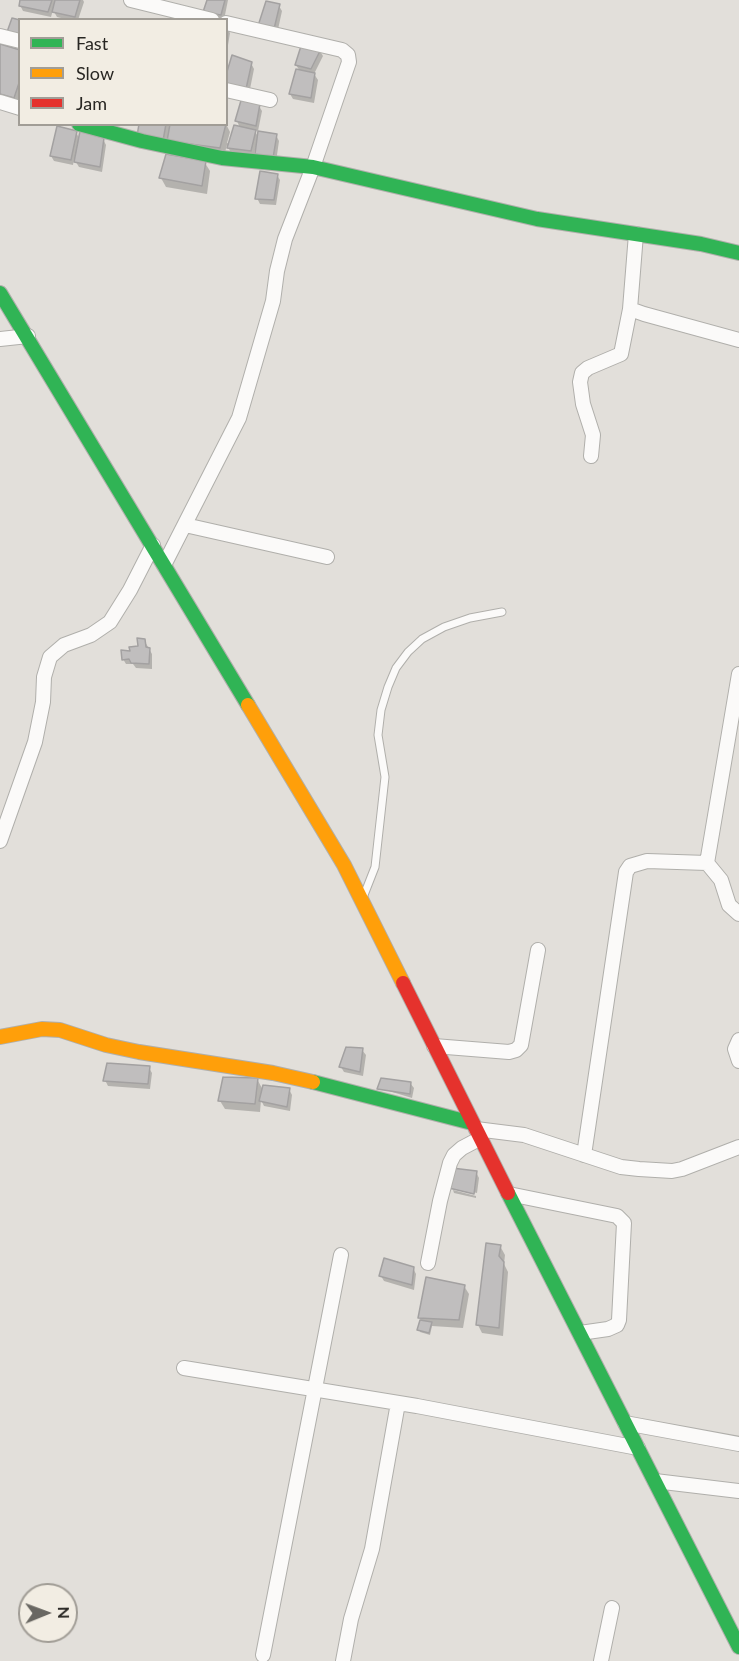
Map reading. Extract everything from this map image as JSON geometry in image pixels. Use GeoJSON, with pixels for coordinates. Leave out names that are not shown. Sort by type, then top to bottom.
{"type":"FeatureCollection","features":[{"type":"Feature","properties":{"kind":"main road"},"geometry":{"type":"LineString","coordinates":[[87,126],[222,159],[313,167],[537,219],[701,244],[739,253]]}},
{"type":"Feature","properties":{"kind":"main road"},"geometry":{"type":"LineString","coordinates":[[0,293],[28,336],[344,865],[739,1647]]}},
{"type":"Feature","properties":{"kind":"main road"},"geometry":{"type":"LineString","coordinates":[[0,1037],[42,1029],[60,1030],[106,1045],[139,1052],[273,1073],[335,1087],[476,1130]]}},
{"type":"Feature","properties":{"kind":"street"},"geometry":{"type":"LineString","coordinates":[[131,0],[204,18]]}},
{"type":"Feature","properties":{"kind":"street"},"geometry":{"type":"LineString","coordinates":[[165,565],[234,430],[244,403],[273,301],[283,245],[349,62],[348,55],[342,50],[228,23]]}},
{"type":"Feature","properties":{"kind":"street"},"geometry":{"type":"LineString","coordinates":[[0,36],[18,40]]}},
{"type":"Feature","properties":{"kind":"street"},"geometry":{"type":"LineString","coordinates":[[228,90],[270,100]]}},
{"type":"Feature","properties":{"kind":"street"},"geometry":{"type":"LineString","coordinates":[[0,102],[18,107]]}},
{"type":"Feature","properties":{"kind":"street"},"geometry":{"type":"LineString","coordinates":[[591,456],[593,435],[583,404],[580,382],[582,373],[588,368],[621,354],[630,309],[636,234]]}},
{"type":"Feature","properties":{"kind":"street"},"geometry":{"type":"LineString","coordinates":[[630,309],[739,340]]}},
{"type":"Feature","properties":{"kind":"street"},"geometry":{"type":"LineString","coordinates":[[0,339],[28,336]]}},
{"type":"Feature","properties":{"kind":"street"},"geometry":{"type":"LineString","coordinates":[[185,525],[327,557]]}},
{"type":"Feature","properties":{"kind":"street"},"geometry":{"type":"LineString","coordinates":[[0,841],[35,742],[43,702],[44,677],[50,657],[63,645],[91,634],[110,622],[130,590],[153,545]]}},
{"type":"Feature","properties":{"kind":"street"},"geometry":{"type":"LineString","coordinates":[[707,863],[730,746],[739,674]]}},
{"type":"Feature","properties":{"kind":"street"},"geometry":{"type":"LineString","coordinates":[[584,1155],[626,872],[637,862],[707,863],[721,880],[729,905],[739,914]]}},
{"type":"Feature","properties":{"kind":"street"},"geometry":{"type":"LineString","coordinates":[[434,1046],[509,1052],[516,1050],[520,1045],[538,951]]}},
{"type":"Feature","properties":{"kind":"street"},"geometry":{"type":"LineString","coordinates":[[739,1040],[735,1049],[739,1061]]}},
{"type":"Feature","properties":{"kind":"street"},"geometry":{"type":"LineString","coordinates":[[428,1263],[450,1163],[454,1155],[476,1130],[524,1135],[621,1167],[672,1171],[689,1167],[739,1147]]}},
{"type":"Feature","properties":{"kind":"street"},"geometry":{"type":"LineString","coordinates":[[509,1194],[617,1216],[624,1223],[617,1325],[608,1329],[580,1333]]}},
{"type":"Feature","properties":{"kind":"street"},"geometry":{"type":"LineString","coordinates":[[263,1655],[341,1255]]}},
{"type":"Feature","properties":{"kind":"street"},"geometry":{"type":"LineString","coordinates":[[184,1368],[398,1403],[638,1448]]}},
{"type":"Feature","properties":{"kind":"street"},"geometry":{"type":"LineString","coordinates":[[343,1661],[351,1619],[372,1549],[398,1403]]}},
{"type":"Feature","properties":{"kind":"street"},"geometry":{"type":"LineString","coordinates":[[625,1423],[739,1443]]}},
{"type":"Feature","properties":{"kind":"street"},"geometry":{"type":"LineString","coordinates":[[655,1481],[739,1491]]}},
{"type":"Feature","properties":{"kind":"street"},"geometry":{"type":"LineString","coordinates":[[601,1661],[612,1608]]}},
{"type":"Feature","properties":{"kind":"lane"},"geometry":{"type":"LineString","coordinates":[[361,899],[375,867],[386,777],[378,735],[381,710],[396,668],[422,639],[444,627],[470,618],[502,612]]}},
{"type":"Feature","properties":{"kind":"building"},"geometry":{"type":"Polygon","coordinates":[[[20,0],[52,0],[48,12],[19,6],[20,0]]]}},
{"type":"Feature","properties":{"kind":"building"},"geometry":{"type":"Polygon","coordinates":[[[55,0],[80,0],[75,17],[52,12],[55,0]]]}},
{"type":"Feature","properties":{"kind":"building"},"geometry":{"type":"Polygon","coordinates":[[[207,0],[225,0],[221,15],[203,12],[207,0]]]}},
{"type":"Feature","properties":{"kind":"building"},"geometry":{"type":"Polygon","coordinates":[[[266,1],[280,4],[274,29],[258,26],[266,1]]]}},
{"type":"Feature","properties":{"kind":"building"},"geometry":{"type":"Polygon","coordinates":[[[12,18],[18,20],[18,35],[7,32],[12,18]]]}},
{"type":"Feature","properties":{"kind":"building"},"geometry":{"type":"Polygon","coordinates":[[[0,44],[18,49],[18,86],[14,98],[0,94],[0,44]]]}},
{"type":"Feature","properties":{"kind":"building"},"geometry":{"type":"Polygon","coordinates":[[[301,46],[321,49],[311,69],[295,65],[301,46]]]}},
{"type":"Feature","properties":{"kind":"building"},"geometry":{"type":"Polygon","coordinates":[[[232,55],[252,62],[246,89],[228,85],[228,68],[232,55]]]}},
{"type":"Feature","properties":{"kind":"building"},"geometry":{"type":"Polygon","coordinates":[[[296,69],[315,73],[311,98],[289,94],[296,69]]]}},
{"type":"Feature","properties":{"kind":"building"},"geometry":{"type":"Polygon","coordinates":[[[242,97],[260,104],[256,126],[235,121],[242,97]]]}},
{"type":"Feature","properties":{"kind":"building"},"geometry":{"type":"Polygon","coordinates":[[[234,125],[256,130],[251,151],[227,148],[234,125]]]}},
{"type":"Feature","properties":{"kind":"building"},"geometry":{"type":"Polygon","coordinates":[[[57,126],[77,131],[71,160],[50,156],[57,126]]]}},
{"type":"Feature","properties":{"kind":"building"},"geometry":{"type":"Polygon","coordinates":[[[139,126],[166,126],[163,141],[137,136],[139,126]]]}},
{"type":"Feature","properties":{"kind":"building"},"geometry":{"type":"Polygon","coordinates":[[[170,126],[226,126],[220,148],[167,141],[170,126]]]}},
{"type":"Feature","properties":{"kind":"building"},"geometry":{"type":"Polygon","coordinates":[[[80,131],[104,138],[100,167],[74,162],[80,131]]]}},
{"type":"Feature","properties":{"kind":"building"},"geometry":{"type":"Polygon","coordinates":[[[258,131],[277,134],[273,158],[255,154],[258,131]]]}},
{"type":"Feature","properties":{"kind":"building"},"geometry":{"type":"Polygon","coordinates":[[[166,154],[206,161],[202,186],[159,178],[166,154]]]}},
{"type":"Feature","properties":{"kind":"building"},"geometry":{"type":"Polygon","coordinates":[[[260,171],[278,174],[274,200],[255,199],[260,171]]]}},
{"type":"Feature","properties":{"kind":"building"},"geometry":{"type":"Polygon","coordinates":[[[137,638],[145,639],[146,647],[150,648],[149,664],[131,663],[129,659],[122,660],[121,650],[130,651],[129,647],[138,646],[137,638]]]}},
{"type":"Feature","properties":{"kind":"building"},"geometry":{"type":"Polygon","coordinates":[[[346,1047],[363,1048],[360,1072],[339,1067],[346,1047]]]}},
{"type":"Feature","properties":{"kind":"building"},"geometry":{"type":"Polygon","coordinates":[[[107,1063],[150,1066],[148,1084],[103,1081],[107,1063]]]}},
{"type":"Feature","properties":{"kind":"building"},"geometry":{"type":"Polygon","coordinates":[[[223,1077],[258,1078],[255,1104],[218,1101],[223,1077]]]}},
{"type":"Feature","properties":{"kind":"building"},"geometry":{"type":"Polygon","coordinates":[[[381,1078],[411,1082],[410,1094],[377,1089],[381,1078]]]}},
{"type":"Feature","properties":{"kind":"building"},"geometry":{"type":"Polygon","coordinates":[[[263,1085],[290,1088],[287,1107],[259,1101],[263,1085]]]}},
{"type":"Feature","properties":{"kind":"building"},"geometry":{"type":"Polygon","coordinates":[[[452,1168],[477,1171],[474,1194],[449,1188],[452,1168]]]}},
{"type":"Feature","properties":{"kind":"building"},"geometry":{"type":"Polygon","coordinates":[[[486,1243],[501,1245],[499,1256],[504,1262],[499,1328],[476,1325],[486,1243]]]}},
{"type":"Feature","properties":{"kind":"building"},"geometry":{"type":"Polygon","coordinates":[[[384,1258],[414,1267],[412,1285],[379,1276],[384,1258]]]}},
{"type":"Feature","properties":{"kind":"building"},"geometry":{"type":"Polygon","coordinates":[[[426,1277],[465,1285],[459,1320],[418,1318],[426,1277]]]}},
{"type":"Feature","properties":{"kind":"building"},"geometry":{"type":"Polygon","coordinates":[[[420,1320],[432,1322],[429,1333],[417,1330],[420,1320]]]}},
{"type":"Feature","properties":{"kind":"traffic: fast"},"geometry":{"type":"LineString","coordinates":[[86,126],[142,141],[222,158],[313,167],[537,219],[701,244],[739,253]]}},
{"type":"Feature","properties":{"kind":"traffic: fast"},"geometry":{"type":"LineString","coordinates":[[0,293],[248,705]]}},
{"type":"Feature","properties":{"kind":"traffic: fast"},"geometry":{"type":"LineString","coordinates":[[313,1082],[472,1123]]}},
{"type":"Feature","properties":{"kind":"traffic: fast"},"geometry":{"type":"LineString","coordinates":[[508,1193],[739,1647]]}},
{"type":"Feature","properties":{"kind":"traffic: slow"},"geometry":{"type":"LineString","coordinates":[[248,705],[344,865],[403,983]]}},
{"type":"Feature","properties":{"kind":"traffic: slow"},"geometry":{"type":"LineString","coordinates":[[0,1037],[42,1029],[60,1030],[106,1045],[139,1052],[273,1073],[313,1082]]}},
{"type":"Feature","properties":{"kind":"traffic: jam"},"geometry":{"type":"LineString","coordinates":[[403,983],[508,1193]]}}]}
